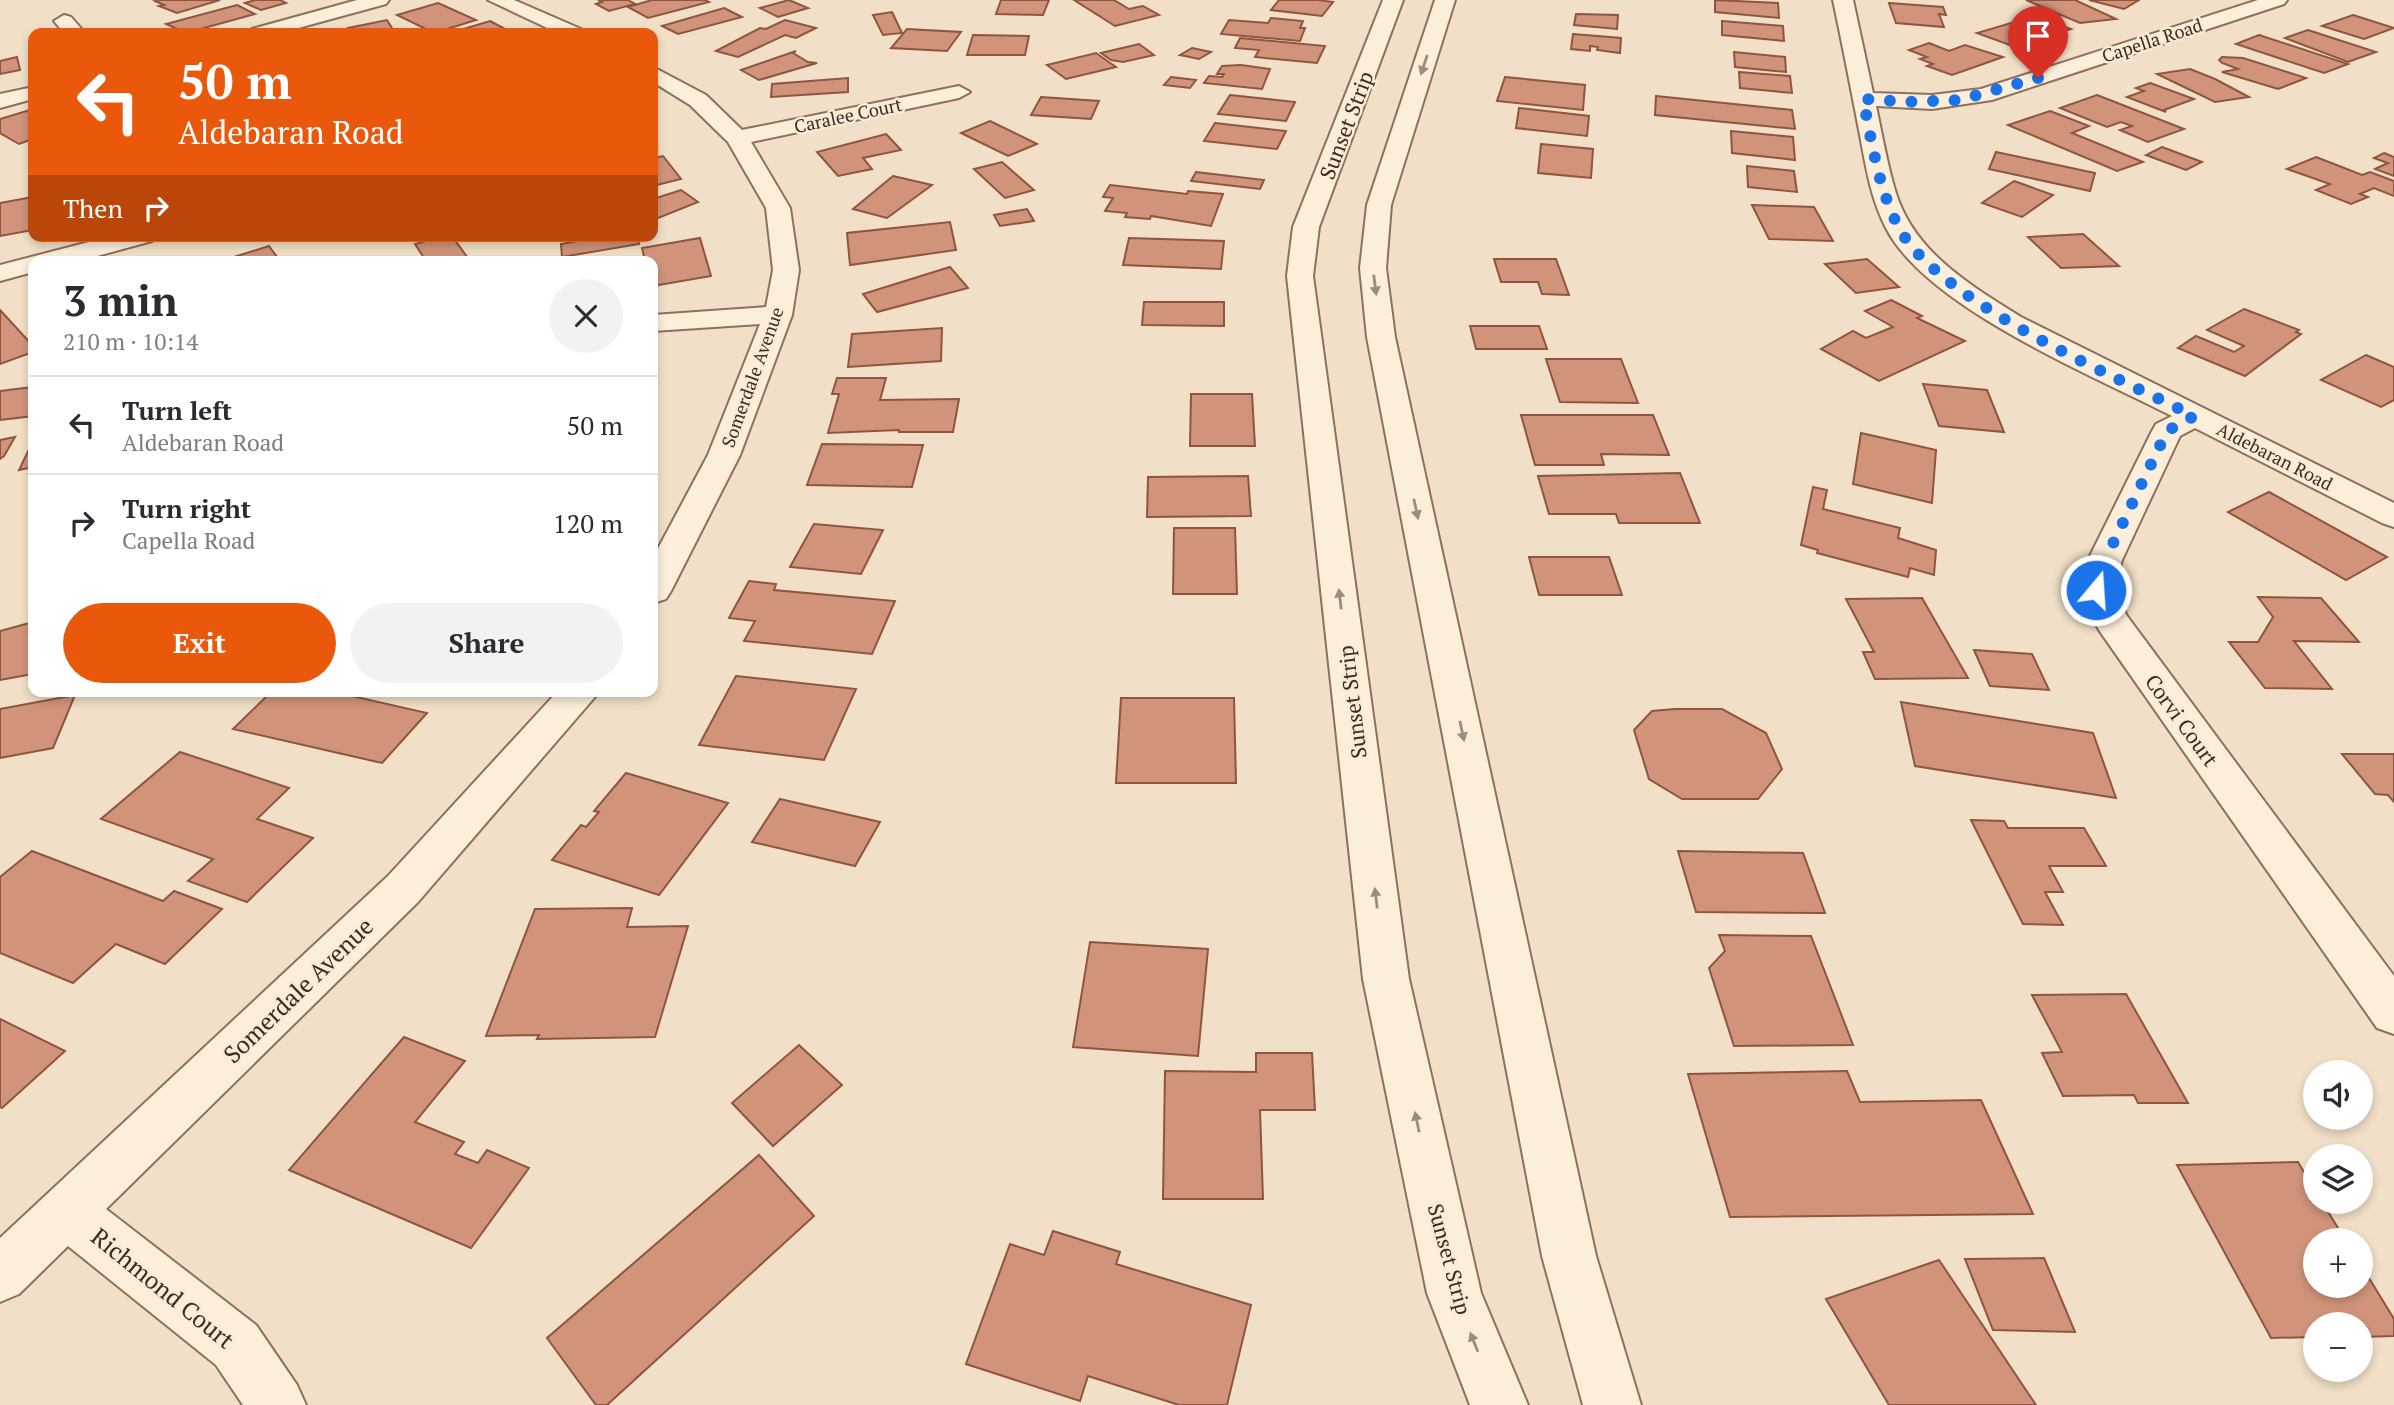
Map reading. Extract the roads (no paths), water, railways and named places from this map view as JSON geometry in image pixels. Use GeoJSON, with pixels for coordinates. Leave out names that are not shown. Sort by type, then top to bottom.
{"type":"FeatureCollection","features":[{"type":"Feature","properties":{"kind":"street"},"geometry":{"type":"LineString","coordinates":[[277,28],[379,0]]}},
{"type":"Feature","properties":{"kind":"street"},"geometry":{"type":"LineString","coordinates":[[498,0],[562,28]]}},
{"type":"Feature","properties":{"kind":"street","name":"Sunset Strip"},"geometry":{"type":"LineString","coordinates":[[1393,0],[1306,227],[1300,276],[1386,979],[1454,1293],[1499,1405]]}},
{"type":"Feature","properties":{"kind":"street"},"geometry":{"type":"LineString","coordinates":[[1445,0],[1379,205],[1373,268],[1381,337],[1569,1256],[1612,1405]]}},
{"type":"Feature","properties":{"kind":"street","name":"Aldebaran Road"},"geometry":{"type":"LineString","coordinates":[[1843,0],[1883,192],[1899,229],[1923,258],[1957,289],[2011,323],[2394,516]]}},
{"type":"Feature","properties":{"kind":"street","name":"Capella Road"},"geometry":{"type":"LineString","coordinates":[[1863,99],[1932,102],[1984,95],[2277,0]]}},
{"type":"Feature","properties":{"kind":"street","name":"Somerdale Avenue"},"geometry":{"type":"LineString","coordinates":[[658,76],[698,100],[737,138],[778,208],[786,270],[778,315],[724,455],[658,581]]}},
{"type":"Feature","properties":{"kind":"street","name":"Caralee Court"},"geometry":{"type":"LineString","coordinates":[[737,138],[959,92]]}},
{"type":"Feature","properties":{"kind":"street"},"geometry":{"type":"LineString","coordinates":[[0,101],[28,94]]}},
{"type":"Feature","properties":{"kind":"street"},"geometry":{"type":"LineString","coordinates":[[67,256],[120,242]]}},
{"type":"Feature","properties":{"kind":"street"},"geometry":{"type":"LineString","coordinates":[[0,272],[28,265]]}},
{"type":"Feature","properties":{"kind":"street"},"geometry":{"type":"LineString","coordinates":[[658,323],[778,315]]}},
{"type":"Feature","properties":{"kind":"street","name":"Corvi Court"},"geometry":{"type":"LineString","coordinates":[[2194,416],[2167,431],[2105,560],[2096,590],[2112,621],[2394,1013]]}},
{"type":"Feature","properties":{"kind":"street","name":"Somerdale Avenue"},"geometry":{"type":"LineString","coordinates":[[0,1275],[403,889],[576,697]]}},
{"type":"Feature","properties":{"kind":"street","name":"Richmond Court"},"geometry":{"type":"LineString","coordinates":[[67,1211],[236,1345],[277,1405]]}}]}
